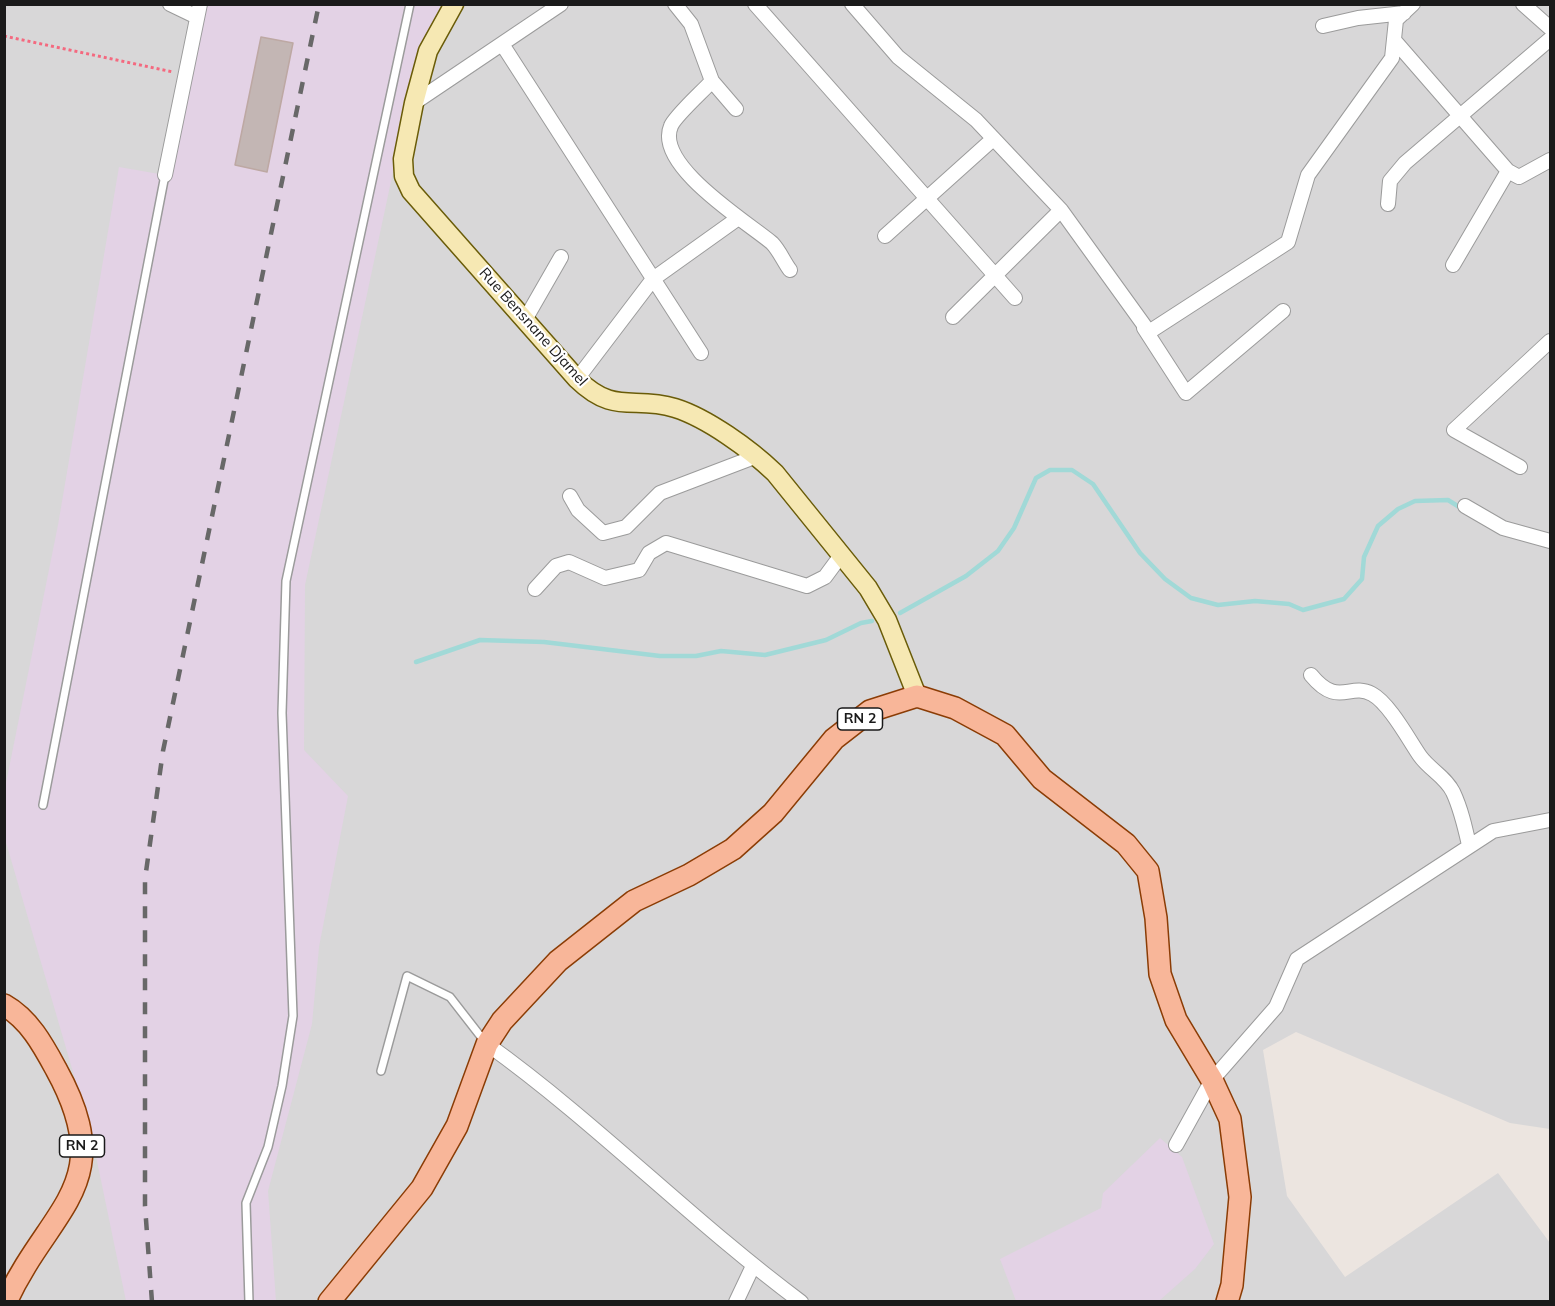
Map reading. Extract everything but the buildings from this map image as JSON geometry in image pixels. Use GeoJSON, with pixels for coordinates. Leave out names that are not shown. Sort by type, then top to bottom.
{"type":"FeatureCollection","features":[{"type":"Feature","properties":{"kind":"main road","name":"Rue Bensnane Djamel"},"geometry":{"type":"LineString","coordinates":[[454,4],[428,51],[414,103],[403,159],[404,176],[411,191],[526,318],[577,379],[605,400],[673,407],[692,415],[757,456],[842,554],[868,588],[886,620],[917,696]]}},
{"type":"Feature","properties":{"kind":"main road","name":"RN 2"},"geometry":{"type":"LineString","coordinates":[[329,1302],[422,1188],[457,1126],[487,1044],[502,1021],[558,961],[634,901],[689,875],[733,849],[773,813],[834,739],[870,711],[917,696]]}},
{"type":"Feature","properties":{"kind":"main road"},"geometry":{"type":"LineString","coordinates":[[917,696],[955,708],[1005,735],[1042,779],[1126,844],[1148,871],[1156,918],[1160,974],[1176,1020],[1212,1080],[1230,1119],[1240,1197],[1232,1286],[1227,1302]]}},
{"type":"Feature","properties":{"kind":"main road","name":"RN 2"},"geometry":{"type":"LineString","coordinates":[[4,1005],[26,1022],[43,1044],[65,1085],[80,1122],[84,1154],[76,1183],[59,1217],[9,1298]]}},
{"type":"Feature","properties":{"kind":"street"},"geometry":{"type":"LineString","coordinates":[[165,175],[199,10],[170,4]]}},
{"type":"Feature","properties":{"kind":"street"},"geometry":{"type":"LineString","coordinates":[[414,103],[561,4]]}},
{"type":"Feature","properties":{"kind":"street"},"geometry":{"type":"LineString","coordinates":[[675,4],[691,24],[711,81],[736,110]]}},
{"type":"Feature","properties":{"kind":"street"},"geometry":{"type":"LineString","coordinates":[[755,4],[1015,298]]}},
{"type":"Feature","properties":{"kind":"street"},"geometry":{"type":"LineString","coordinates":[[852,4],[898,57],[975,120],[1061,210],[1149,332],[1288,242],[1308,175],[1392,58],[1396,20],[1408,9]]}},
{"type":"Feature","properties":{"kind":"street"},"geometry":{"type":"LineString","coordinates":[[1523,4],[1551,28]]}},
{"type":"Feature","properties":{"kind":"street"},"geometry":{"type":"LineString","coordinates":[[1323,26],[1408,9]]}},
{"type":"Feature","properties":{"kind":"street"},"geometry":{"type":"LineString","coordinates":[[1388,204],[1390,181],[1405,163],[1458,114],[1551,39]]}},
{"type":"Feature","properties":{"kind":"street"},"geometry":{"type":"LineString","coordinates":[[1394,40],[1508,171],[1519,177],[1551,160]]}},
{"type":"Feature","properties":{"kind":"street"},"geometry":{"type":"LineString","coordinates":[[502,44],[701,353]]}},
{"type":"Feature","properties":{"kind":"street"},"geometry":{"type":"LineString","coordinates":[[711,81],[671,126],[669,145],[680,165],[737,219],[774,245],[790,270]]}},
{"type":"Feature","properties":{"kind":"street"},"geometry":{"type":"LineString","coordinates":[[885,236],[993,139]]}},
{"type":"Feature","properties":{"kind":"street"},"geometry":{"type":"LineString","coordinates":[[1453,264],[1508,171]]}},
{"type":"Feature","properties":{"kind":"street"},"geometry":{"type":"LineString","coordinates":[[953,317],[1061,210]]}},
{"type":"Feature","properties":{"kind":"street"},"geometry":{"type":"LineString","coordinates":[[577,379],[653,279],[737,219]]}},
{"type":"Feature","properties":{"kind":"street"},"geometry":{"type":"LineString","coordinates":[[526,318],[561,256]]}},
{"type":"Feature","properties":{"kind":"street"},"geometry":{"type":"LineString","coordinates":[[1138,318],[1186,393],[1283,311]]}},
{"type":"Feature","properties":{"kind":"street"},"geometry":{"type":"LineString","coordinates":[[1520,467],[1454,430],[1551,341]]}},
{"type":"Feature","properties":{"kind":"street"},"geometry":{"type":"LineString","coordinates":[[570,496],[578,510],[603,532],[626,526],[660,493],[757,456]]}},
{"type":"Feature","properties":{"kind":"street"},"geometry":{"type":"LineString","coordinates":[[1465,506],[1503,528],[1551,541]]}},
{"type":"Feature","properties":{"kind":"street"},"geometry":{"type":"LineString","coordinates":[[535,589],[556,566],[569,562],[606,579],[639,570],[649,553],[666,543],[807,586],[825,577],[842,554]]}},
{"type":"Feature","properties":{"kind":"street"},"geometry":{"type":"LineString","coordinates":[[1311,675],[1319,685],[1333,693],[1365,691],[1376,696],[1405,731],[1419,755],[1446,779],[1460,807],[1469,845]]}},
{"type":"Feature","properties":{"kind":"street"},"geometry":{"type":"LineString","coordinates":[[1176,1145],[1212,1080],[1276,1007],[1297,959],[1493,831],[1551,820]]}},
{"type":"Feature","properties":{"kind":"street"},"geometry":{"type":"LineString","coordinates":[[487,1044],[548,1088],[753,1266],[801,1302]]}},
{"type":"Feature","properties":{"kind":"street"},"geometry":{"type":"LineString","coordinates":[[736,1302],[753,1266]]}},
{"type":"Feature","properties":{"kind":"lane"},"geometry":{"type":"LineString","coordinates":[[249,1302],[246,1203],[268,1147],[282,1086],[293,1016],[282,713],[286,581],[410,4]]}},
{"type":"Feature","properties":{"kind":"lane"},"geometry":{"type":"LineString","coordinates":[[44,805],[165,175]]}},
{"type":"Feature","properties":{"kind":"lane"},"geometry":{"type":"LineString","coordinates":[[381,1071],[407,976],[450,997],[487,1044]]}},
{"type":"Feature","properties":{"kind":"path"},"geometry":{"type":"LineString","coordinates":[[4,36],[186,75]]}},
{"type":"Feature","properties":{"kind":"shaded area"},"geometry":{"type":"Polygon","coordinates":[[[5,5],[1550,5],[1550,1129],[1510,1123],[1296,1032],[1263,1050],[1287,1196],[1345,1277],[1498,1173],[1550,1243],[1550,1301],[5,1302],[5,5]]]}},
{"type":"Feature","properties":{"kind":"shaded area"},"geometry":{"type":"Polygon","coordinates":[[[200,5],[441,5],[419,50],[305,585],[304,750],[348,796],[319,947],[312,1024],[268,1191],[276,1301],[126,1301],[92,1137],[5,839],[5,788],[58,525],[119,167],[165,175],[200,5]]]}},
{"type":"Feature","properties":{"kind":"shaded area"},"geometry":{"type":"Polygon","coordinates":[[[1160,1138],[1182,1157],[1214,1244],[1195,1269],[1159,1301],[1016,1301],[1000,1259],[1101,1208],[1103,1193],[1160,1138]]]}},
{"type":"Feature","properties":{"kind":"waterway"},"geometry":{"type":"LineString","coordinates":[[900,613],[966,576],[998,551],[1014,528],[1036,478],[1050,470],[1072,470],[1093,484],[1140,553],[1165,579],[1191,598],[1218,605],[1255,601],[1289,604],[1303,610],[1344,599],[1362,579],[1364,557],[1378,526],[1398,509],[1415,501],[1448,500],[1464,510]]}},
{"type":"Feature","properties":{"kind":"waterway"},"geometry":{"type":"LineString","coordinates":[[416,662],[480,640],[544,642],[660,656],[696,656],[721,651],[765,655],[826,640],[861,623],[872,621]]}},
{"type":"Feature","properties":{"kind":"railway"},"geometry":{"type":"LineString","coordinates":[[152,1302],[145,1206],[145,879],[163,751],[319,4]]}}]}
